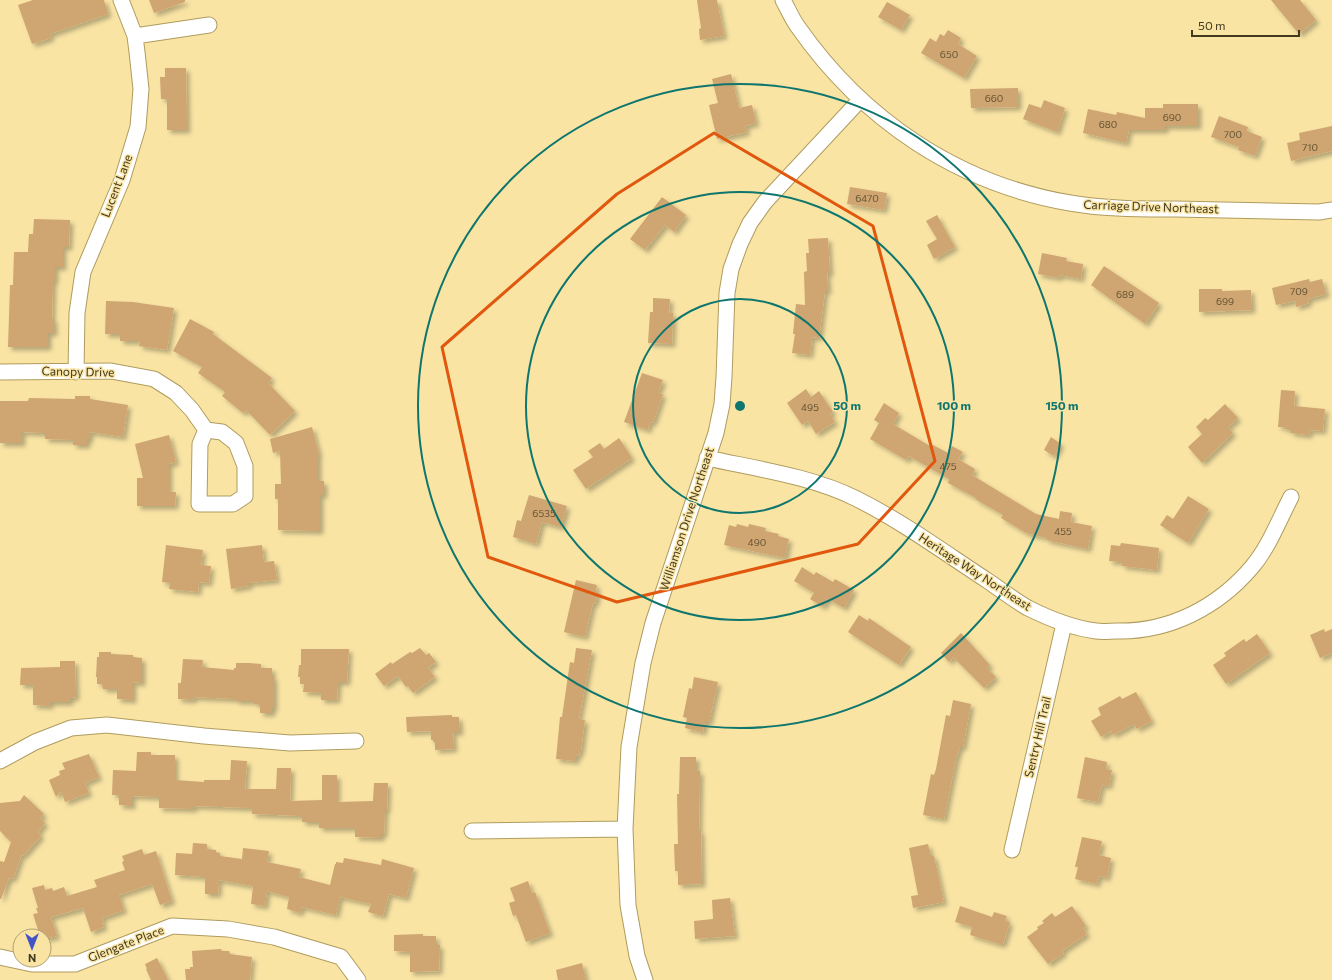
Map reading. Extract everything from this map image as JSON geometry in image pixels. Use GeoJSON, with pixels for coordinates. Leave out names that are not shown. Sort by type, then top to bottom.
{"type":"FeatureCollection","features":[{"type":"Feature","properties":{"kind":"street","name":"Lucent Lane"},"geometry":{"type":"LineString","coordinates":[[76,372],[77,313],[83,272],[122,180],[138,127],[141,88],[135,36],[121,0]]}},
{"type":"Feature","properties":{"kind":"street","name":"Carriage Drive Northeast"},"geometry":{"type":"LineString","coordinates":[[783,0],[798,26],[828,65],[860,100],[897,130],[942,160],[986,180],[1038,197],[1071,204],[1112,208],[1320,212],[1332,210]]}},
{"type":"Feature","properties":{"kind":"street"},"geometry":{"type":"LineString","coordinates":[[135,36],[209,24]]}},
{"type":"Feature","properties":{"kind":"street","name":"Williamson Drive Northeast"},"geometry":{"type":"LineString","coordinates":[[645,980],[637,956],[628,905],[625,829],[629,747],[643,663],[653,624],[716,433],[722,404],[727,293],[731,269],[740,244],[750,223],[765,202],[860,100]]}},
{"type":"Feature","properties":{"kind":"street","name":"Canopy Drive"},"geometry":{"type":"LineString","coordinates":[[0,372],[111,371],[154,379],[176,393],[192,410],[206,430]]}},
{"type":"Feature","properties":{"kind":"street"},"geometry":{"type":"LineString","coordinates":[[206,430],[222,432],[236,443],[245,466],[245,496],[233,504],[199,504],[200,444],[206,430]]}},
{"type":"Feature","properties":{"kind":"street","name":"Heritage Way Northeast"},"geometry":{"type":"LineString","coordinates":[[707,458],[796,478],[855,498],[883,513],[1027,607],[1064,624],[1097,631],[1133,631],[1168,624],[1201,610],[1228,592],[1253,566],[1267,543],[1290,497]]}},
{"type":"Feature","properties":{"kind":"street","name":"Sentry Hill Trail"},"geometry":{"type":"LineString","coordinates":[[1012,850],[1064,624]]}},
{"type":"Feature","properties":{"kind":"street"},"geometry":{"type":"LineString","coordinates":[[0,761],[35,742],[71,728],[107,725],[204,736],[290,743],[356,740]]}},
{"type":"Feature","properties":{"kind":"street"},"geometry":{"type":"LineString","coordinates":[[472,831],[625,829]]}},
{"type":"Feature","properties":{"kind":"street","name":"Glengate Place"},"geometry":{"type":"LineString","coordinates":[[0,957],[32,964],[75,964],[172,926],[228,929],[274,937],[341,957],[358,980]]}},
{"type":"Feature","properties":{"kind":"highlighted area"},"geometry":{"type":"Polygon","coordinates":[[[714,133],[873,226],[935,461],[858,544],[617,602],[488,557],[442,347],[617,194],[714,133]]]}},
{"type":"Feature","properties":{"kind":"building"},"geometry":{"type":"Polygon","coordinates":[[[33,0],[104,0],[108,14],[50,34],[51,38],[32,44],[18,5],[33,0]]]}},
{"type":"Feature","properties":{"kind":"building"},"geometry":{"type":"Polygon","coordinates":[[[149,0],[185,0],[185,2],[154,13],[149,0]]]}},
{"type":"Feature","properties":{"kind":"building"},"geometry":{"type":"Polygon","coordinates":[[[697,0],[717,0],[724,36],[700,40],[699,29],[701,28],[697,0]]]}},
{"type":"Feature","properties":{"kind":"building"},"geometry":{"type":"Polygon","coordinates":[[[1271,0],[1300,0],[1316,20],[1299,34],[1271,0]]]}},
{"type":"Feature","properties":{"kind":"building"},"geometry":{"type":"Polygon","coordinates":[[[887,2],[910,15],[901,30],[878,17],[887,2]]]}},
{"type":"Feature","properties":{"kind":"building"},"geometry":{"type":"Polygon","coordinates":[[[948,30],[961,38],[958,44],[977,56],[964,78],[921,53],[930,38],[936,42],[940,34],[944,36],[948,30]]]}},
{"type":"Feature","properties":{"kind":"building"},"geometry":{"type":"Polygon","coordinates":[[[165,68],[186,68],[187,130],[167,130],[167,99],[161,99],[160,77],[165,77],[165,68]]]}},
{"type":"Feature","properties":{"kind":"building"},"geometry":{"type":"Polygon","coordinates":[[[731,74],[739,108],[752,105],[756,123],[745,126],[747,132],[717,139],[709,105],[718,103],[712,79],[731,74]]]}},
{"type":"Feature","properties":{"kind":"building"},"geometry":{"type":"Polygon","coordinates":[[[1018,88],[1018,107],[971,108],[970,89],[1018,88]]]}},
{"type":"Feature","properties":{"kind":"building"},"geometry":{"type":"Polygon","coordinates":[[[1044,100],[1065,108],[1057,132],[1023,119],[1029,104],[1041,108],[1044,100]]]}},
{"type":"Feature","properties":{"kind":"building"},"geometry":{"type":"Polygon","coordinates":[[[1163,104],[1198,104],[1198,126],[1165,126],[1165,130],[1129,130],[1126,143],[1083,133],[1088,109],[1116,115],[1117,112],[1145,118],[1145,108],[1163,108],[1163,104]]]}},
{"type":"Feature","properties":{"kind":"building"},"geometry":{"type":"Polygon","coordinates":[[[1219,116],[1248,127],[1247,131],[1262,137],[1255,156],[1238,150],[1239,147],[1211,137],[1219,116]]]}},
{"type":"Feature","properties":{"kind":"building"},"geometry":{"type":"Polygon","coordinates":[[[1332,126],[1332,151],[1291,161],[1287,143],[1300,140],[1299,133],[1332,126]]]}},
{"type":"Feature","properties":{"kind":"building"},"geometry":{"type":"Polygon","coordinates":[[[850,187],[887,193],[884,210],[847,204],[850,187]]]}},
{"type":"Feature","properties":{"kind":"building"},"geometry":{"type":"Polygon","coordinates":[[[662,197],[686,215],[674,232],[665,225],[645,250],[630,239],[662,197]]]}},
{"type":"Feature","properties":{"kind":"building"},"geometry":{"type":"Polygon","coordinates":[[[937,215],[955,247],[934,259],[927,245],[937,239],[926,221],[937,215]]]}},
{"type":"Feature","properties":{"kind":"building"},"geometry":{"type":"Polygon","coordinates":[[[34,219],[70,220],[69,247],[63,247],[63,267],[55,267],[55,281],[53,281],[52,319],[54,319],[54,333],[48,333],[48,347],[8,347],[10,285],[13,285],[14,252],[28,252],[29,234],[33,234],[34,219]]]}},
{"type":"Feature","properties":{"kind":"building"},"geometry":{"type":"Polygon","coordinates":[[[828,238],[830,273],[827,273],[828,291],[825,291],[819,338],[812,337],[810,355],[792,353],[795,334],[793,334],[796,304],[805,305],[804,272],[807,271],[806,253],[809,253],[808,239],[828,238]]]}},
{"type":"Feature","properties":{"kind":"building"},"geometry":{"type":"Polygon","coordinates":[[[1042,253],[1067,258],[1066,261],[1083,264],[1081,279],[1060,275],[1059,278],[1038,274],[1042,253]]]}},
{"type":"Feature","properties":{"kind":"building"},"geometry":{"type":"Polygon","coordinates":[[[1104,266],[1159,303],[1145,324],[1091,285],[1104,266]]]}},
{"type":"Feature","properties":{"kind":"building"},"geometry":{"type":"Polygon","coordinates":[[[1309,279],[1310,282],[1322,279],[1326,294],[1308,299],[1309,303],[1296,307],[1295,301],[1276,305],[1272,288],[1309,279]]]}},
{"type":"Feature","properties":{"kind":"building"},"geometry":{"type":"Polygon","coordinates":[[[1199,289],[1222,289],[1222,291],[1251,290],[1252,310],[1199,312],[1199,289]]]}},
{"type":"Feature","properties":{"kind":"building"},"geometry":{"type":"Polygon","coordinates":[[[653,298],[670,299],[669,313],[673,313],[672,344],[648,343],[650,312],[653,312],[653,298]]]}},
{"type":"Feature","properties":{"kind":"building"},"geometry":{"type":"Polygon","coordinates":[[[106,301],[133,302],[174,308],[167,350],[139,346],[140,341],[120,341],[120,334],[105,334],[106,301]]]}},
{"type":"Feature","properties":{"kind":"building"},"geometry":{"type":"Polygon","coordinates":[[[190,319],[214,332],[213,334],[272,378],[268,383],[295,411],[270,435],[246,410],[243,413],[222,396],[225,392],[198,373],[202,367],[173,351],[190,319]]]}},
{"type":"Feature","properties":{"kind":"building"},"geometry":{"type":"Polygon","coordinates":[[[642,373],[663,380],[658,393],[663,394],[653,423],[650,422],[648,430],[624,422],[642,373]]]}},
{"type":"Feature","properties":{"kind":"building"},"geometry":{"type":"Polygon","coordinates":[[[806,389],[811,397],[819,391],[833,412],[830,414],[835,422],[816,434],[808,421],[802,425],[787,403],[806,389]]]}},
{"type":"Feature","properties":{"kind":"building"},"geometry":{"type":"Polygon","coordinates":[[[1281,390],[1295,391],[1294,406],[1325,409],[1323,431],[1310,430],[1309,435],[1291,433],[1291,430],[1284,429],[1285,427],[1278,427],[1281,390]]]}},
{"type":"Feature","properties":{"kind":"building"},"geometry":{"type":"Polygon","coordinates":[[[75,396],[90,396],[90,399],[128,405],[123,437],[90,432],[90,439],[87,439],[87,445],[73,445],[73,440],[45,439],[45,433],[22,432],[22,443],[0,443],[0,401],[28,401],[29,398],[75,399],[75,396]]]}},
{"type":"Feature","properties":{"kind":"building"},"geometry":{"type":"Polygon","coordinates":[[[884,403],[899,413],[893,424],[930,446],[931,444],[948,453],[952,446],[963,452],[958,459],[975,469],[972,475],[1036,514],[1059,519],[1060,511],[1072,513],[1071,522],[1092,526],[1088,549],[1046,540],[1047,538],[1026,533],[1001,518],[1003,515],[948,483],[949,479],[909,456],[906,460],[870,439],[879,423],[874,420],[884,403]]]}},
{"type":"Feature","properties":{"kind":"building"},"geometry":{"type":"Polygon","coordinates":[[[1225,404],[1238,418],[1228,427],[1233,433],[1202,463],[1188,447],[1202,434],[1196,427],[1205,418],[1208,420],[1225,404]]]}},
{"type":"Feature","properties":{"kind":"building"},"geometry":{"type":"Polygon","coordinates":[[[312,427],[319,454],[318,481],[324,481],[324,495],[320,495],[320,531],[278,530],[278,499],[275,499],[275,484],[281,484],[280,451],[273,453],[270,439],[312,427]]]}},
{"type":"Feature","properties":{"kind":"building"},"geometry":{"type":"Polygon","coordinates":[[[169,435],[176,462],[169,464],[169,492],[176,492],[175,506],[137,506],[137,478],[143,478],[135,444],[169,435]]]}},
{"type":"Feature","properties":{"kind":"building"},"geometry":{"type":"Polygon","coordinates":[[[1051,437],[1061,444],[1054,456],[1044,450],[1051,437]]]}},
{"type":"Feature","properties":{"kind":"building"},"geometry":{"type":"Polygon","coordinates":[[[619,438],[632,458],[586,489],[573,470],[593,457],[588,451],[600,443],[604,449],[619,438]]]}},
{"type":"Feature","properties":{"kind":"building"},"geometry":{"type":"Polygon","coordinates":[[[529,495],[567,506],[561,527],[542,522],[536,544],[513,537],[517,520],[521,521],[529,495]]]}},
{"type":"Feature","properties":{"kind":"building"},"geometry":{"type":"Polygon","coordinates":[[[1188,496],[1209,509],[1188,543],[1160,525],[1167,515],[1173,519],[1188,496]]]}},
{"type":"Feature","properties":{"kind":"building"},"geometry":{"type":"Polygon","coordinates":[[[737,524],[748,527],[749,524],[766,528],[765,531],[779,534],[778,536],[789,539],[785,558],[724,545],[729,525],[736,527],[737,524]]]}},
{"type":"Feature","properties":{"kind":"building"},"geometry":{"type":"Polygon","coordinates":[[[1121,543],[1159,548],[1157,570],[1122,566],[1122,562],[1109,561],[1111,545],[1120,546],[1121,543]]]}},
{"type":"Feature","properties":{"kind":"building"},"geometry":{"type":"Polygon","coordinates":[[[166,545],[203,550],[201,565],[211,566],[209,583],[199,582],[198,592],[169,589],[170,583],[162,582],[166,545]]]}},
{"type":"Feature","properties":{"kind":"building"},"geometry":{"type":"Polygon","coordinates":[[[262,545],[264,562],[274,561],[277,580],[249,583],[249,586],[231,589],[226,549],[262,545]]]}},
{"type":"Feature","properties":{"kind":"building"},"geometry":{"type":"Polygon","coordinates":[[[802,567],[814,575],[816,572],[833,582],[835,579],[854,590],[844,608],[828,599],[823,607],[810,599],[814,593],[794,581],[802,567]]]}},
{"type":"Feature","properties":{"kind":"building"},"geometry":{"type":"Polygon","coordinates":[[[576,580],[597,585],[596,591],[598,592],[595,604],[593,603],[585,637],[564,632],[576,580]]]}},
{"type":"Feature","properties":{"kind":"building"},"geometry":{"type":"Polygon","coordinates":[[[859,615],[868,621],[869,618],[911,647],[899,665],[848,632],[859,615]]]}},
{"type":"Feature","properties":{"kind":"building"},"geometry":{"type":"Polygon","coordinates":[[[1324,629],[1325,632],[1332,629],[1332,653],[1320,658],[1310,635],[1324,629]]]}},
{"type":"Feature","properties":{"kind":"building"},"geometry":{"type":"Polygon","coordinates":[[[961,633],[990,665],[987,668],[996,677],[984,688],[953,657],[949,662],[941,653],[961,633]]]}},
{"type":"Feature","properties":{"kind":"building"},"geometry":{"type":"Polygon","coordinates":[[[1257,634],[1270,653],[1226,684],[1213,665],[1226,656],[1224,653],[1244,639],[1246,642],[1257,634]]]}},
{"type":"Feature","properties":{"kind":"building"},"geometry":{"type":"Polygon","coordinates":[[[420,648],[426,655],[429,653],[436,662],[428,668],[435,677],[413,693],[408,686],[406,687],[398,676],[384,686],[375,674],[391,662],[392,664],[410,652],[412,653],[420,648]]]}},
{"type":"Feature","properties":{"kind":"building"},"geometry":{"type":"Polygon","coordinates":[[[576,648],[592,650],[579,719],[585,720],[581,750],[579,756],[576,755],[576,761],[556,759],[560,717],[562,717],[570,662],[574,663],[576,648]]]}},
{"type":"Feature","properties":{"kind":"building"},"geometry":{"type":"Polygon","coordinates":[[[301,649],[349,649],[347,682],[338,682],[337,700],[321,700],[321,693],[303,692],[304,684],[300,684],[300,677],[298,677],[299,665],[301,665],[301,649]]]}},
{"type":"Feature","properties":{"kind":"building"},"geometry":{"type":"Polygon","coordinates":[[[99,652],[133,655],[133,657],[142,658],[142,683],[133,682],[133,700],[117,699],[117,689],[103,689],[102,684],[97,684],[97,657],[99,657],[99,652]]]}},
{"type":"Feature","properties":{"kind":"building"},"geometry":{"type":"Polygon","coordinates":[[[183,659],[203,660],[202,667],[234,670],[234,668],[236,668],[236,663],[249,663],[261,664],[261,668],[272,668],[272,677],[274,677],[274,708],[272,708],[272,713],[260,713],[260,704],[254,704],[254,701],[194,697],[193,700],[178,699],[178,683],[181,683],[183,659]]]}},
{"type":"Feature","properties":{"kind":"building"},"geometry":{"type":"Polygon","coordinates":[[[60,661],[75,661],[76,697],[70,698],[70,702],[50,702],[50,706],[33,705],[33,685],[20,685],[21,668],[60,667],[60,661]]]}},
{"type":"Feature","properties":{"kind":"building"},"geometry":{"type":"Polygon","coordinates":[[[694,677],[718,682],[709,722],[705,722],[703,732],[685,728],[687,718],[683,717],[689,688],[692,689],[694,677]]]}},
{"type":"Feature","properties":{"kind":"building"},"geometry":{"type":"Polygon","coordinates":[[[1136,692],[1152,721],[1137,729],[1134,724],[1113,735],[1111,731],[1101,737],[1091,721],[1101,715],[1098,708],[1120,696],[1122,699],[1136,692]]]}},
{"type":"Feature","properties":{"kind":"building"},"geometry":{"type":"Polygon","coordinates":[[[953,700],[971,704],[963,747],[960,747],[956,759],[944,819],[923,815],[931,774],[934,775],[936,769],[946,715],[950,716],[953,700]]]}},
{"type":"Feature","properties":{"kind":"building"},"geometry":{"type":"Polygon","coordinates":[[[452,715],[452,717],[459,717],[460,732],[453,732],[454,749],[435,750],[435,742],[431,740],[431,731],[407,732],[406,717],[452,715]]]}},
{"type":"Feature","properties":{"kind":"building"},"geometry":{"type":"Polygon","coordinates":[[[137,752],[151,752],[151,755],[175,755],[175,780],[204,782],[204,780],[230,780],[231,760],[247,761],[245,789],[276,789],[277,768],[291,768],[290,801],[322,800],[322,775],[337,775],[337,802],[373,801],[374,783],[388,783],[384,834],[381,834],[381,838],[355,837],[355,828],[319,828],[319,822],[302,822],[302,816],[252,814],[252,808],[194,806],[194,809],[159,808],[159,797],[132,796],[132,806],[119,805],[119,795],[112,795],[113,770],[136,771],[137,752]]]}},
{"type":"Feature","properties":{"kind":"building"},"geometry":{"type":"Polygon","coordinates":[[[89,754],[99,777],[85,783],[89,793],[65,802],[61,791],[56,797],[49,780],[60,775],[59,771],[65,769],[62,763],[89,754]]]}},
{"type":"Feature","properties":{"kind":"building"},"geometry":{"type":"Polygon","coordinates":[[[680,757],[696,757],[696,771],[700,771],[699,831],[701,831],[702,884],[678,885],[678,871],[675,871],[674,844],[678,844],[677,794],[679,794],[680,757]]]}},
{"type":"Feature","properties":{"kind":"building"},"geometry":{"type":"Polygon","coordinates":[[[1085,757],[1107,762],[1106,769],[1112,770],[1109,786],[1102,785],[1098,802],[1077,798],[1085,757]]]}},
{"type":"Feature","properties":{"kind":"building"},"geometry":{"type":"Polygon","coordinates":[[[24,795],[44,814],[40,818],[45,823],[38,832],[41,836],[23,856],[22,854],[13,879],[9,878],[0,899],[0,861],[4,862],[11,842],[0,831],[0,803],[20,801],[24,795]]]}},
{"type":"Feature","properties":{"kind":"building"},"geometry":{"type":"Polygon","coordinates":[[[1082,837],[1102,841],[1099,855],[1111,858],[1107,878],[1099,876],[1097,884],[1075,879],[1078,867],[1075,867],[1082,837]]]}},
{"type":"Feature","properties":{"kind":"building"},"geometry":{"type":"Polygon","coordinates":[[[193,843],[207,844],[207,849],[216,850],[216,852],[220,853],[220,856],[242,859],[243,848],[269,851],[267,862],[301,869],[299,877],[330,885],[336,862],[343,863],[344,858],[381,865],[382,859],[414,868],[406,898],[389,894],[383,916],[368,912],[371,904],[340,897],[336,915],[302,907],[300,913],[287,909],[289,897],[267,891],[265,906],[251,904],[253,886],[219,880],[218,894],[205,894],[205,877],[175,875],[176,853],[192,854],[193,843]]]}},
{"type":"Feature","properties":{"kind":"building"},"geometry":{"type":"Polygon","coordinates":[[[928,844],[931,856],[934,856],[944,902],[913,908],[911,896],[918,895],[909,848],[928,844]]]}},
{"type":"Feature","properties":{"kind":"building"},"geometry":{"type":"Polygon","coordinates":[[[142,849],[144,855],[156,851],[172,901],[160,905],[152,884],[119,895],[124,910],[102,918],[104,927],[91,932],[83,908],[51,917],[57,936],[52,937],[52,928],[37,928],[33,914],[38,913],[36,908],[38,908],[32,888],[44,885],[45,890],[52,888],[53,891],[64,887],[67,896],[97,887],[94,880],[125,870],[122,862],[124,861],[122,856],[142,849]]]}},
{"type":"Feature","properties":{"kind":"building"},"geometry":{"type":"Polygon","coordinates":[[[528,881],[532,893],[535,892],[550,933],[526,942],[516,915],[513,916],[509,903],[515,901],[510,888],[528,881]]]}},
{"type":"Feature","properties":{"kind":"building"},"geometry":{"type":"Polygon","coordinates":[[[730,898],[735,936],[695,939],[694,921],[713,919],[712,900],[730,898]]]}},
{"type":"Feature","properties":{"kind":"building"},"geometry":{"type":"Polygon","coordinates":[[[960,906],[992,917],[994,912],[1007,916],[1005,921],[1010,922],[1003,944],[970,935],[972,927],[955,922],[960,906]]]}},
{"type":"Feature","properties":{"kind":"building"},"geometry":{"type":"Polygon","coordinates":[[[1072,906],[1086,926],[1083,928],[1087,934],[1062,951],[1064,953],[1048,964],[1027,937],[1038,929],[1037,927],[1044,923],[1042,921],[1052,913],[1055,917],[1072,906]]]}},
{"type":"Feature","properties":{"kind":"building"},"geometry":{"type":"Polygon","coordinates":[[[423,934],[423,936],[436,936],[436,945],[440,945],[439,971],[410,972],[410,952],[394,951],[394,935],[423,934]]]}},
{"type":"Feature","properties":{"kind":"building"},"geometry":{"type":"Polygon","coordinates":[[[221,949],[222,951],[229,951],[230,954],[252,957],[250,980],[186,980],[185,969],[190,969],[190,967],[193,967],[192,951],[221,949]]]}},
{"type":"Feature","properties":{"kind":"building"},"geometry":{"type":"Polygon","coordinates":[[[157,958],[168,980],[151,980],[145,964],[157,958]]]}},
{"type":"Feature","properties":{"kind":"building"},"geometry":{"type":"Polygon","coordinates":[[[582,963],[586,980],[558,980],[556,970],[582,963]]]}}]}
